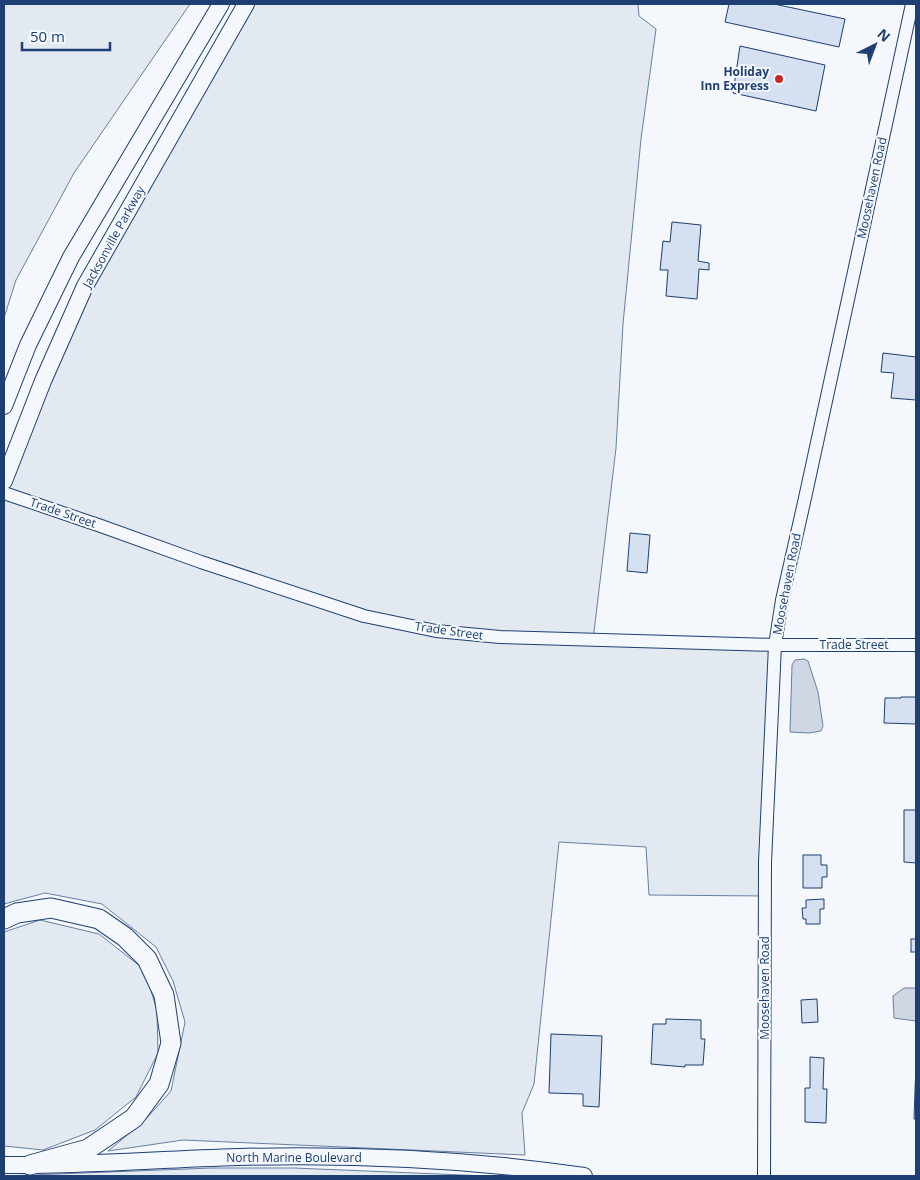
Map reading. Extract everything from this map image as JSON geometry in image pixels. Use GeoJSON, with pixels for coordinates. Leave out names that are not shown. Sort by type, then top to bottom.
{"type":"FeatureCollection","features":[{"type":"Feature","properties":{"kind":"highway"},"geometry":{"type":"LineString","coordinates":[[4,919],[16,913],[51,908],[99,919],[125,937],[147,959],[164,995],[171,1043],[159,1084],[134,1118],[88,1149],[30,1165]]}},
{"type":"Feature","properties":{"kind":"main road","name":"Jacksonville Parkway"},"geometry":{"type":"LineString","coordinates":[[4,406],[28,345],[71,257],[221,4]]}},
{"type":"Feature","properties":{"kind":"main road","name":"Jacksonville Parkway"},"geometry":{"type":"LineString","coordinates":[[4,481],[43,381],[85,286],[237,20],[244,4]]}},
{"type":"Feature","properties":{"kind":"main road","name":"North Marine Boulevard"},"geometry":{"type":"LineString","coordinates":[[4,1165],[240,1157],[344,1156],[526,1168],[584,1176]]}},
{"type":"Feature","properties":{"kind":"street","name":"Moosehaven Road"},"geometry":{"type":"LineString","coordinates":[[764,1176],[765,862],[775,645],[782,600],[810,480],[912,4]]}},
{"type":"Feature","properties":{"kind":"street","name":"Trade Street"},"geometry":{"type":"LineString","coordinates":[[4,493],[201,562],[364,616],[436,631],[500,637],[775,645],[916,645]]}},
{"type":"Feature","properties":{"kind":"shaded area"},"geometry":{"type":"Polygon","coordinates":[[[4,4],[190,4],[74,173],[16,280],[4,318],[4,4]]]}},
{"type":"Feature","properties":{"kind":"shaded area"},"geometry":{"type":"Polygon","coordinates":[[[246,4],[638,4],[639,16],[656,29],[641,139],[623,324],[616,448],[593,640],[775,645],[765,896],[649,895],[646,847],[559,842],[534,1084],[522,1113],[525,1155],[183,1140],[108,1151],[145,1120],[171,1091],[185,1022],[173,981],[156,947],[102,904],[45,893],[4,904],[4,481],[85,286],[246,4]]]}},
{"type":"Feature","properties":{"kind":"shaded area"},"geometry":{"type":"Polygon","coordinates":[[[804,659],[808,661],[818,692],[823,726],[821,731],[809,733],[790,732],[792,665],[795,660],[804,659]]]}},
{"type":"Feature","properties":{"kind":"shaded area"},"geometry":{"type":"Polygon","coordinates":[[[40,920],[99,934],[145,970],[157,1011],[158,1053],[136,1097],[95,1130],[43,1150],[4,1146],[4,932],[40,920]]]}},
{"type":"Feature","properties":{"kind":"shaded area"},"geometry":{"type":"Polygon","coordinates":[[[904,988],[916,988],[916,1021],[894,1018],[893,996],[904,988]]]}},
{"type":"Feature","properties":{"kind":"shaded area"},"geometry":{"type":"Polygon","coordinates":[[[212,1168],[294,1168],[487,1176],[4,1176],[212,1168]]]}},
{"type":"Feature","properties":{"kind":"building"},"geometry":{"type":"Polygon","coordinates":[[[729,4],[774,4],[845,19],[839,47],[725,22],[729,4]]]}},
{"type":"Feature","properties":{"kind":"building","name":"Holiday Inn Express"},"geometry":{"type":"Polygon","coordinates":[[[740,46],[825,65],[816,111],[733,93],[740,46]]]}},
{"type":"Feature","properties":{"kind":"building"},"geometry":{"type":"Polygon","coordinates":[[[672,222],[701,225],[698,261],[709,263],[709,270],[699,269],[697,299],[666,296],[668,270],[660,270],[663,241],[670,242],[672,222]]]}},
{"type":"Feature","properties":{"kind":"building"},"geometry":{"type":"Polygon","coordinates":[[[883,353],[916,357],[916,400],[891,398],[894,373],[881,372],[883,353]]]}},
{"type":"Feature","properties":{"kind":"building"},"geometry":{"type":"Polygon","coordinates":[[[630,533],[650,535],[647,573],[627,571],[630,533]]]}},
{"type":"Feature","properties":{"kind":"building"},"geometry":{"type":"Polygon","coordinates":[[[916,697],[916,724],[884,723],[885,698],[916,697]]]}},
{"type":"Feature","properties":{"kind":"building"},"geometry":{"type":"Polygon","coordinates":[[[904,810],[916,810],[916,863],[904,862],[904,810]]]}},
{"type":"Feature","properties":{"kind":"building"},"geometry":{"type":"Polygon","coordinates":[[[803,855],[821,855],[821,865],[827,865],[827,877],[822,877],[822,888],[803,888],[803,855]]]}},
{"type":"Feature","properties":{"kind":"building"},"geometry":{"type":"Polygon","coordinates":[[[824,899],[824,909],[820,909],[820,924],[806,924],[806,919],[803,919],[802,908],[806,908],[806,900],[824,899]]]}},
{"type":"Feature","properties":{"kind":"building"},"geometry":{"type":"Polygon","coordinates":[[[911,939],[916,939],[916,952],[911,952],[911,939]]]}},
{"type":"Feature","properties":{"kind":"building"},"geometry":{"type":"Polygon","coordinates":[[[817,999],[818,1022],[802,1023],[801,1000],[817,999]]]}},
{"type":"Feature","properties":{"kind":"building"},"geometry":{"type":"Polygon","coordinates":[[[666,1019],[701,1020],[701,1039],[705,1039],[703,1065],[685,1065],[685,1067],[651,1064],[653,1024],[666,1024],[666,1019]]]}},
{"type":"Feature","properties":{"kind":"building"},"geometry":{"type":"Polygon","coordinates":[[[551,1034],[602,1036],[599,1107],[583,1106],[583,1094],[549,1093],[551,1034]]]}},
{"type":"Feature","properties":{"kind":"building"},"geometry":{"type":"Polygon","coordinates":[[[810,1057],[824,1058],[823,1089],[827,1089],[826,1123],[805,1122],[805,1088],[810,1088],[810,1057]]]}},
{"type":"Feature","properties":{"kind":"building"},"geometry":{"type":"Polygon","coordinates":[[[916,1063],[916,1119],[914,1119],[916,1063]]]}},
{"type":"Feature","properties":{"kind":"place","name":"Holiday Inn Express"},"geometry":{"type":"Point","coordinates":[779,79]}}]}
